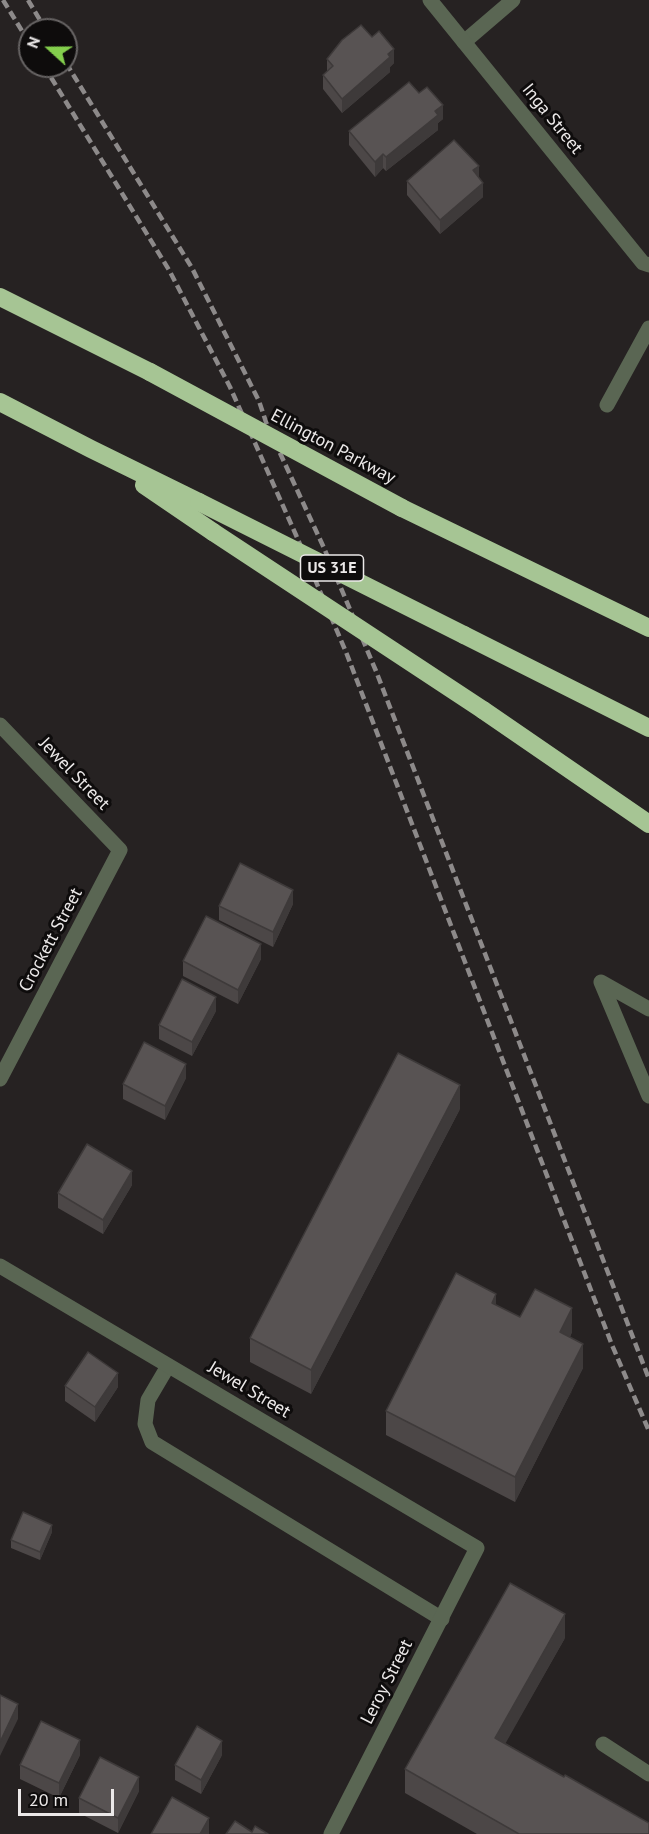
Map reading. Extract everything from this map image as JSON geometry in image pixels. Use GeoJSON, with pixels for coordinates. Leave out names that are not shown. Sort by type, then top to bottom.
{"type":"FeatureCollection","features":[{"type":"Feature","properties":{"kind":"highway","name":"Ellington Parkway"},"geometry":{"type":"LineString","coordinates":[[0,297],[150,372],[402,508],[649,628]]}},
{"type":"Feature","properties":{"kind":"highway","name":"US 31E"},"geometry":{"type":"LineString","coordinates":[[0,402],[649,728]]}},
{"type":"Feature","properties":{"kind":"highway"},"geometry":{"type":"LineString","coordinates":[[91,449],[483,710],[649,824]]}},
{"type":"Feature","properties":{"kind":"street","name":"Inga Street"},"geometry":{"type":"LineString","coordinates":[[430,0],[646,264]]}},
{"type":"Feature","properties":{"kind":"street"},"geometry":{"type":"LineString","coordinates":[[464,42],[513,0]]}},
{"type":"Feature","properties":{"kind":"street"},"geometry":{"type":"LineString","coordinates":[[607,405],[649,328]]}},
{"type":"Feature","properties":{"kind":"street","name":"Jewel Street"},"geometry":{"type":"LineString","coordinates":[[0,725],[120,850]]}},
{"type":"Feature","properties":{"kind":"street","name":"Crockett Street"},"geometry":{"type":"LineString","coordinates":[[0,1079],[120,850]]}},
{"type":"Feature","properties":{"kind":"street"},"geometry":{"type":"LineString","coordinates":[[649,1009],[601,982],[649,1096]]}},
{"type":"Feature","properties":{"kind":"street","name":"Jewel Street"},"geometry":{"type":"LineString","coordinates":[[0,1266],[477,1548]]}},
{"type":"Feature","properties":{"kind":"street"},"geometry":{"type":"LineString","coordinates":[[168,1366],[148,1400],[145,1424],[152,1442],[442,1619]]}},
{"type":"Feature","properties":{"kind":"street","name":"Leroy Street"},"geometry":{"type":"LineString","coordinates":[[331,1834],[477,1548]]}},
{"type":"Feature","properties":{"kind":"street"},"geometry":{"type":"LineString","coordinates":[[603,1744],[649,1774]]}},
{"type":"Feature","properties":{"kind":"building"},"geometry":{"type":"Polygon","coordinates":[[[361,25],[372,37],[379,31],[394,49],[388,54],[390,57],[342,99],[323,75],[333,66],[327,59],[342,40],[361,25]]]}},
{"type":"Feature","properties":{"kind":"building"},"geometry":{"type":"Polygon","coordinates":[[[409,82],[419,93],[427,87],[443,105],[435,111],[438,115],[386,157],[383,154],[375,162],[349,131],[409,82]]]}},
{"type":"Feature","properties":{"kind":"building"},"geometry":{"type":"Polygon","coordinates":[[[454,140],[479,166],[473,170],[483,183],[440,220],[407,181],[454,140]]]}},
{"type":"Feature","properties":{"kind":"building"},"geometry":{"type":"Polygon","coordinates":[[[240,863],[293,890],[273,932],[219,906],[240,863]]]}},
{"type":"Feature","properties":{"kind":"building"},"geometry":{"type":"Polygon","coordinates":[[[206,916],[261,944],[238,990],[183,961],[206,916]]]}},
{"type":"Feature","properties":{"kind":"building"},"geometry":{"type":"Polygon","coordinates":[[[182,979],[216,997],[192,1042],[159,1025],[182,979]]]}},
{"type":"Feature","properties":{"kind":"building"},"geometry":{"type":"Polygon","coordinates":[[[144,1042],[186,1064],[165,1106],[123,1084],[144,1042]]]}},
{"type":"Feature","properties":{"kind":"building"},"geometry":{"type":"Polygon","coordinates":[[[398,1053],[460,1085],[311,1370],[250,1338],[398,1053]]]}},
{"type":"Feature","properties":{"kind":"building"},"geometry":{"type":"Polygon","coordinates":[[[87,1144],[132,1171],[103,1220],[58,1193],[87,1144]]]}},
{"type":"Feature","properties":{"kind":"building"},"geometry":{"type":"Polygon","coordinates":[[[456,1273],[496,1294],[492,1303],[520,1317],[535,1289],[572,1308],[560,1332],[583,1344],[515,1477],[386,1411],[456,1273]]]}},
{"type":"Feature","properties":{"kind":"building"},"geometry":{"type":"Polygon","coordinates":[[[88,1352],[118,1373],[95,1407],[65,1386],[88,1352]]]}},
{"type":"Feature","properties":{"kind":"building"},"geometry":{"type":"Polygon","coordinates":[[[23,1512],[52,1525],[40,1552],[11,1540],[23,1512]]]}},
{"type":"Feature","properties":{"kind":"building"},"geometry":{"type":"Polygon","coordinates":[[[510,1583],[565,1614],[495,1738],[649,1823],[649,1834],[519,1834],[405,1769],[510,1583]]]}},
{"type":"Feature","properties":{"kind":"building"},"geometry":{"type":"Polygon","coordinates":[[[0,1695],[18,1704],[0,1742],[0,1695]]]}},
{"type":"Feature","properties":{"kind":"building"},"geometry":{"type":"Polygon","coordinates":[[[41,1721],[80,1740],[59,1783],[20,1765],[41,1721]]]}},
{"type":"Feature","properties":{"kind":"building"},"geometry":{"type":"Polygon","coordinates":[[[197,1726],[222,1741],[201,1780],[175,1765],[197,1726]]]}},
{"type":"Feature","properties":{"kind":"building"},"geometry":{"type":"Polygon","coordinates":[[[100,1757],[139,1777],[118,1818],[79,1798],[100,1757]]]}},
{"type":"Feature","properties":{"kind":"building"},"geometry":{"type":"Polygon","coordinates":[[[172,1797],[209,1818],[200,1834],[151,1834],[172,1797]]]}},
{"type":"Feature","properties":{"kind":"building"},"geometry":{"type":"Polygon","coordinates":[[[235,1821],[252,1832],[255,1826],[268,1834],[226,1834],[235,1821]]]}},
{"type":"Feature","properties":{"kind":"railway"},"geometry":{"type":"LineString","coordinates":[[3,0],[18,24]]}},
{"type":"Feature","properties":{"kind":"railway"},"geometry":{"type":"LineString","coordinates":[[28,0],[39,18]]}},
{"type":"Feature","properties":{"kind":"railway"},"geometry":{"type":"LineString","coordinates":[[51,78],[169,270],[230,387],[296,535],[346,652],[612,1345],[649,1431]]}},
{"type":"Feature","properties":{"kind":"railway"},"geometry":{"type":"LineString","coordinates":[[75,78],[192,268],[259,401],[267,425],[324,548],[376,671],[649,1379]]}}]}
